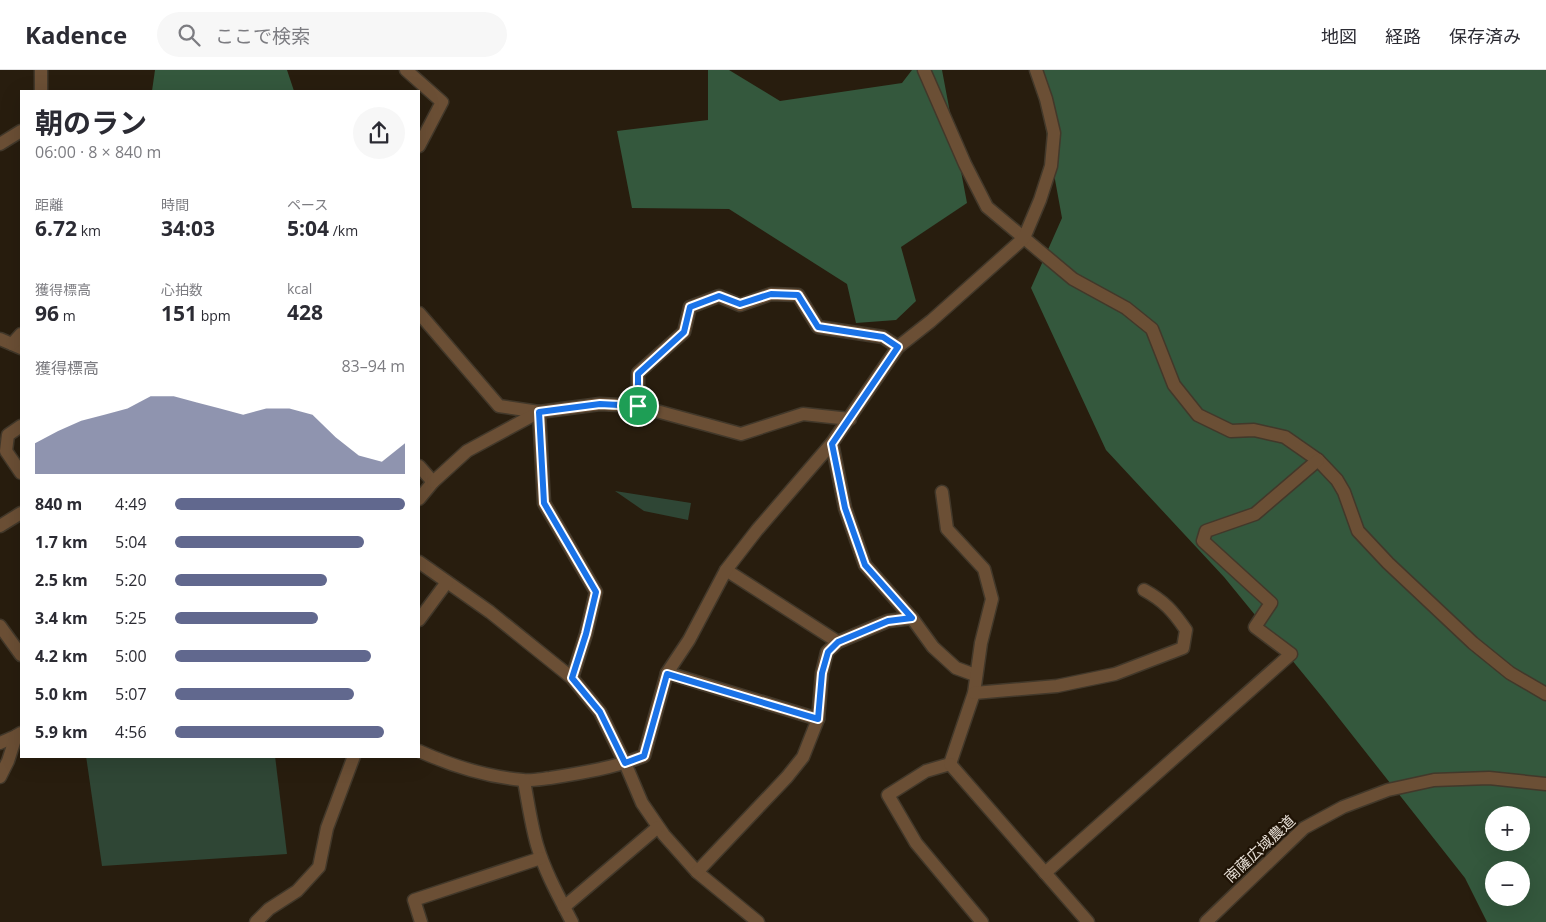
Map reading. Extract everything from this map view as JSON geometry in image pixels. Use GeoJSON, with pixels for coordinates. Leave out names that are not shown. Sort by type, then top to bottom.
{"type":"FeatureCollection","features":[{"type":"Feature","properties":{"kind":"street"},"geometry":{"type":"LineString","coordinates":[[41,70],[41,90]]}},
{"type":"Feature","properties":{"kind":"street"},"geometry":{"type":"LineString","coordinates":[[406,70],[442,102],[420,144]]}},
{"type":"Feature","properties":{"kind":"street"},"geometry":{"type":"LineString","coordinates":[[924,70],[965,164],[987,207],[1073,279],[1126,308],[1152,329],[1174,385],[1198,415],[1231,431],[1254,430],[1284,438],[1318,460],[1340,486],[1358,531],[1388,563],[1480,649],[1510,673],[1546,694]]}},
{"type":"Feature","properties":{"kind":"street"},"geometry":{"type":"LineString","coordinates":[[420,751],[472,770],[524,781],[584,773],[625,763],[644,756],[667,674],[689,640],[726,570],[757,530],[832,444],[898,347],[931,321],[1024,238],[1040,200],[1051,166],[1054,133],[1046,99],[1036,70]]}},
{"type":"Feature","properties":{"kind":"street"},"geometry":{"type":"LineString","coordinates":[[0,144],[20,131]]}},
{"type":"Feature","properties":{"kind":"street"},"geometry":{"type":"LineString","coordinates":[[638,406],[638,374],[684,332],[690,307],[719,296],[740,304],[771,294],[798,295],[818,327],[883,337],[898,347]]}},
{"type":"Feature","properties":{"kind":"street"},"geometry":{"type":"LineString","coordinates":[[421,318],[499,406],[539,412],[600,404],[638,406],[741,434],[803,414],[850,418]]}},
{"type":"Feature","properties":{"kind":"street"},"geometry":{"type":"LineString","coordinates":[[0,339],[17,346]]}},
{"type":"Feature","properties":{"kind":"street"},"geometry":{"type":"LineString","coordinates":[[420,498],[433,482],[467,451],[539,412]]}},
{"type":"Feature","properties":{"kind":"street"},"geometry":{"type":"LineString","coordinates":[[539,412],[544,503],[596,592],[586,634],[572,678]]}},
{"type":"Feature","properties":{"kind":"street"},"geometry":{"type":"LineString","coordinates":[[20,427],[8,435],[6,451],[20,472]]}},
{"type":"Feature","properties":{"kind":"street"},"geometry":{"type":"LineString","coordinates":[[832,444],[845,508],[865,565],[912,618],[933,647],[956,668],[976,675]]}},
{"type":"Feature","properties":{"kind":"street"},"geometry":{"type":"LineString","coordinates":[[1045,873],[1291,654],[1255,627],[1270,603],[1203,541],[1206,531],[1255,514],[1318,460]]}},
{"type":"Feature","properties":{"kind":"street"},"geometry":{"type":"LineString","coordinates":[[420,467],[433,482]]}},
{"type":"Feature","properties":{"kind":"street"},"geometry":{"type":"LineString","coordinates":[[942,492],[947,530],[984,569],[992,599],[974,693],[950,764]]}},
{"type":"Feature","properties":{"kind":"street"},"geometry":{"type":"LineString","coordinates":[[0,526],[20,513]]}},
{"type":"Feature","properties":{"kind":"street"},"geometry":{"type":"LineString","coordinates":[[420,563],[490,612],[572,678],[600,712],[642,803],[664,835],[697,872],[758,922]]}},
{"type":"Feature","properties":{"kind":"street"},"geometry":{"type":"LineString","coordinates":[[726,570],[838,642]]}},
{"type":"Feature","properties":{"kind":"street"},"geometry":{"type":"LineString","coordinates":[[420,619],[447,582]]}},
{"type":"Feature","properties":{"kind":"street"},"geometry":{"type":"LineString","coordinates":[[974,693],[1057,686],[1115,674],[1183,648],[1186,630],[1174,612],[1160,599],[1144,590]]}},
{"type":"Feature","properties":{"kind":"street"},"geometry":{"type":"LineString","coordinates":[[697,872],[787,777],[803,757],[818,719],[822,673],[828,652],[838,642],[888,621],[912,618]]}},
{"type":"Feature","properties":{"kind":"street"},"geometry":{"type":"LineString","coordinates":[[0,626],[20,655]]}},
{"type":"Feature","properties":{"kind":"street"},"geometry":{"type":"LineString","coordinates":[[667,674],[818,719]]}},
{"type":"Feature","properties":{"kind":"street"},"geometry":{"type":"LineString","coordinates":[[0,743],[18,734]]}},
{"type":"Feature","properties":{"kind":"street"},"geometry":{"type":"LineString","coordinates":[[0,777],[18,734]]}},
{"type":"Feature","properties":{"kind":"street"},"geometry":{"type":"LineString","coordinates":[[256,922],[269,910],[297,891],[319,867],[327,828],[353,758]]}},
{"type":"Feature","properties":{"kind":"street"},"geometry":{"type":"LineString","coordinates":[[950,764],[1088,922]]}},
{"type":"Feature","properties":{"kind":"street"},"geometry":{"type":"LineString","coordinates":[[950,764],[926,770],[888,795],[916,843],[982,922]]}},
{"type":"Feature","properties":{"kind":"street","name":"南薩広域農道"},"geometry":{"type":"LineString","coordinates":[[1206,922],[1304,828],[1343,806],[1388,790],[1434,780],[1489,778],[1546,784]]}},
{"type":"Feature","properties":{"kind":"street"},"geometry":{"type":"LineString","coordinates":[[524,781],[541,858],[572,922]]}},
{"type":"Feature","properties":{"kind":"street"},"geometry":{"type":"LineString","coordinates":[[564,907],[658,827]]}},
{"type":"Feature","properties":{"kind":"street"},"geometry":{"type":"LineString","coordinates":[[421,922],[414,900],[541,858]]}},
{"type":"Feature","properties":{"kind":"green space"},"geometry":{"type":"Polygon","coordinates":[[[155,70],[287,70],[294,90],[152,90],[155,70]]]}},
{"type":"Feature","properties":{"kind":"green space"},"geometry":{"type":"Polygon","coordinates":[[[708,70],[729,70],[780,101],[902,83],[912,70],[942,70],[967,203],[901,247],[916,301],[896,320],[856,323],[847,284],[729,209],[632,208],[617,131],[708,120],[708,70]]]}},
{"type":"Feature","properties":{"kind":"green space"},"geometry":{"type":"Polygon","coordinates":[[[1035,70],[1546,70],[1546,922],[1487,922],[1465,878],[1323,698],[1224,577],[1106,450],[1031,288],[1062,218],[1035,70]]]}},
{"type":"Feature","properties":{"kind":"green space"},"geometry":{"type":"Polygon","coordinates":[[[615,491],[691,503],[688,520],[644,511],[615,491]]]}},
{"type":"Feature","properties":{"kind":"green space"},"geometry":{"type":"Polygon","coordinates":[[[86,758],[275,758],[287,854],[102,866],[86,758]]]}},
{"type":"Feature","properties":{"kind":"route"},"geometry":{"type":"LineString","coordinates":[[771,294],[798,295],[818,327],[883,337],[898,347],[832,444],[845,508],[865,565],[912,618],[888,621],[838,642],[828,652],[822,673],[818,719],[667,674],[644,756],[625,763],[600,712],[572,678],[586,634],[596,592],[544,503],[539,412],[600,404],[638,406],[638,374],[684,332],[690,307],[719,296],[740,304],[771,294]]}}]}
